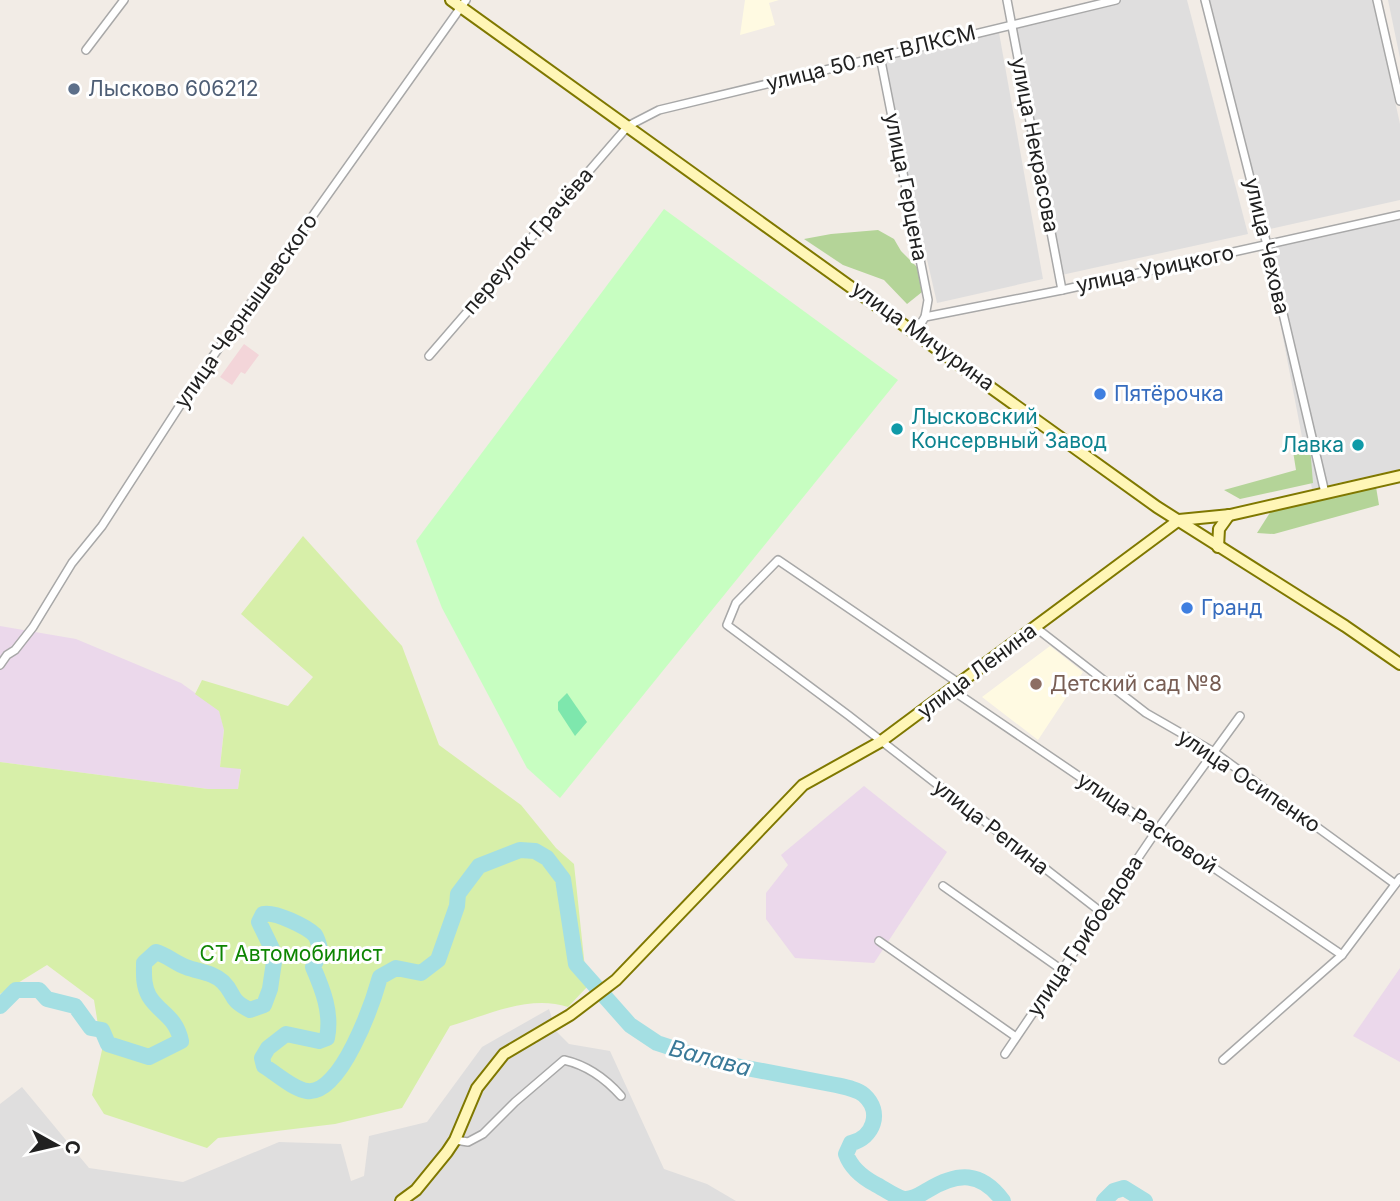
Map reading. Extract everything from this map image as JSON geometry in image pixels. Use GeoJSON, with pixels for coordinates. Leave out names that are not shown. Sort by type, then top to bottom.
{"type":"FeatureCollection","features":[{"type":"Feature","properties":{"kind":"main road","name":"улица Мичурина"},"geometry":{"type":"LineString","coordinates":[[451,0],[463,4],[628,126],[1178,520],[1400,664]]}},
{"type":"Feature","properties":{"kind":"main road"},"geometry":{"type":"LineString","coordinates":[[1178,520],[1230,515],[1400,476]]}},
{"type":"Feature","properties":{"kind":"main road"},"geometry":{"type":"LineString","coordinates":[[1218,547],[1219,529],[1230,515]]}},
{"type":"Feature","properties":{"kind":"main road","name":"улица Ленина"},"geometry":{"type":"LineString","coordinates":[[401,1201],[415,1190],[455,1140],[477,1088],[504,1054],[570,1015],[616,979],[803,785],[880,742],[1178,520]]}},
{"type":"Feature","properties":{"kind":"street"},"geometry":{"type":"LineString","coordinates":[[86,50],[124,0]]}},
{"type":"Feature","properties":{"kind":"street","name":"улица Некрасова"},"geometry":{"type":"LineString","coordinates":[[1007,0],[1062,290]]}},
{"type":"Feature","properties":{"kind":"street","name":"улица 50 лет ВЛКСМ"},"geometry":{"type":"LineString","coordinates":[[628,126],[659,110],[1116,0]]}},
{"type":"Feature","properties":{"kind":"street","name":"улица Чехова"},"geometry":{"type":"LineString","coordinates":[[1205,0],[1267,245],[1325,493]]}},
{"type":"Feature","properties":{"kind":"street"},"geometry":{"type":"LineString","coordinates":[[1377,0],[1400,101]]}},
{"type":"Feature","properties":{"kind":"street","name":"улица Чернышевского"},"geometry":{"type":"LineString","coordinates":[[0,665],[33,626],[72,563],[102,526],[199,376],[463,4]]}},
{"type":"Feature","properties":{"kind":"street","name":"улица Герцена"},"geometry":{"type":"LineString","coordinates":[[880,56],[928,300],[925,317]]}},
{"type":"Feature","properties":{"kind":"street","name":"переулок Грачёва"},"geometry":{"type":"LineString","coordinates":[[429,356],[628,126]]}},
{"type":"Feature","properties":{"kind":"street","name":"улица Урицкого"},"geometry":{"type":"LineString","coordinates":[[925,317],[1062,290],[1400,215]]}},
{"type":"Feature","properties":{"kind":"street"},"geometry":{"type":"LineString","coordinates":[[916,331],[925,317]]}},
{"type":"Feature","properties":{"kind":"street","name":"улица Расковой"},"geometry":{"type":"LineString","coordinates":[[778,560],[1157,830],[1342,955]]}},
{"type":"Feature","properties":{"kind":"street","name":"улица Репина"},"geometry":{"type":"LineString","coordinates":[[778,560],[736,603],[727,625],[848,715],[1101,912]]}},
{"type":"Feature","properties":{"kind":"street","name":"улица Осипенко"},"geometry":{"type":"LineString","coordinates":[[1035,627],[1146,713],[1214,752],[1398,881]]}},
{"type":"Feature","properties":{"kind":"street","name":"улица Грибоедова"},"geometry":{"type":"LineString","coordinates":[[1005,1054],[1157,830],[1240,716]]}},
{"type":"Feature","properties":{"kind":"street"},"geometry":{"type":"LineString","coordinates":[[1223,1060],[1342,955],[1398,881]]}},
{"type":"Feature","properties":{"kind":"street"},"geometry":{"type":"LineString","coordinates":[[943,886],[1062,970]]}},
{"type":"Feature","properties":{"kind":"street"},"geometry":{"type":"LineString","coordinates":[[879,941],[1016,1037]]}},
{"type":"Feature","properties":{"kind":"street"},"geometry":{"type":"LineString","coordinates":[[455,1140],[468,1142],[483,1134],[564,1060],[577,1063],[610,1084],[621,1096]]}},
{"type":"Feature","properties":{"kind":"shaded area"},"geometry":{"type":"Polygon","coordinates":[[[745,0],[779,0],[769,3],[775,25],[740,35],[745,0]]]}},
{"type":"Feature","properties":{"kind":"shaded area"},"geometry":{"type":"Polygon","coordinates":[[[1112,0],[1187,0],[1248,234],[1057,276],[1011,24],[1112,0]]]}},
{"type":"Feature","properties":{"kind":"shaded area"},"geometry":{"type":"Polygon","coordinates":[[[1201,0],[1373,0],[1400,124],[1400,200],[1261,231],[1201,0]]]}},
{"type":"Feature","properties":{"kind":"shaded area"},"geometry":{"type":"Polygon","coordinates":[[[1388,0],[1400,0],[1400,58],[1388,0]]]}},
{"type":"Feature","properties":{"kind":"shaded area"},"geometry":{"type":"Polygon","coordinates":[[[998,27],[1043,279],[937,303],[880,55],[998,27]]]}},
{"type":"Feature","properties":{"kind":"shaded area"},"geometry":{"type":"Polygon","coordinates":[[[1400,214],[1400,469],[1312,489],[1265,244],[1400,214]]]}},
{"type":"Feature","properties":{"kind":"shaded area"},"geometry":{"type":"Polygon","coordinates":[[[244,344],[259,355],[245,374],[241,372],[232,385],[220,377],[244,344]]]}},
{"type":"Feature","properties":{"kind":"shaded area"},"geometry":{"type":"Polygon","coordinates":[[[0,626],[76,639],[181,683],[219,710],[224,729],[220,766],[241,768],[238,789],[208,789],[0,762],[0,626]]]}},
{"type":"Feature","properties":{"kind":"shaded area","name":"Детский сад №8"},"geometry":{"type":"Polygon","coordinates":[[[1050,646],[1083,672],[1038,740],[982,697],[1050,646]]]}},
{"type":"Feature","properties":{"kind":"shaded area"},"geometry":{"type":"Polygon","coordinates":[[[864,786],[947,852],[874,963],[795,958],[766,919],[766,893],[788,865],[781,855],[864,786]]]}},
{"type":"Feature","properties":{"kind":"shaded area"},"geometry":{"type":"Polygon","coordinates":[[[1400,968],[1400,1062],[1353,1036],[1400,968]]]}},
{"type":"Feature","properties":{"kind":"shaded area"},"geometry":{"type":"Polygon","coordinates":[[[549,1009],[556,1031],[569,1044],[610,1051],[664,1169],[707,1184],[736,1201],[0,1201],[0,1104],[22,1087],[89,1168],[183,1182],[279,1142],[341,1144],[351,1181],[364,1176],[369,1136],[427,1122],[482,1047],[549,1009]]]}},
{"type":"Feature","properties":{"kind":"green space"},"geometry":{"type":"Polygon","coordinates":[[[664,209],[898,380],[560,798],[527,768],[442,608],[416,541],[664,209]]]}},
{"type":"Feature","properties":{"kind":"green space"},"geometry":{"type":"Polygon","coordinates":[[[878,230],[894,239],[901,251],[917,267],[922,292],[907,304],[884,280],[843,265],[804,239],[878,230]]]}},
{"type":"Feature","properties":{"kind":"green space"},"geometry":{"type":"Polygon","coordinates":[[[1292,445],[1310,446],[1313,483],[1240,499],[1224,490],[1296,470],[1292,445]]]}},
{"type":"Feature","properties":{"kind":"green space"},"geometry":{"type":"Polygon","coordinates":[[[1376,487],[1379,505],[1274,534],[1257,533],[1271,511],[1376,487]]]}},
{"type":"Feature","properties":{"kind":"green space","name":"СТ Автомобилист"},"geometry":{"type":"Polygon","coordinates":[[[303,536],[402,646],[439,745],[521,805],[556,848],[574,864],[587,987],[568,1007],[524,1004],[450,1026],[402,1108],[335,1124],[218,1138],[207,1148],[104,1114],[92,1095],[102,1050],[94,1000],[47,965],[0,994],[0,762],[208,789],[238,789],[241,769],[220,767],[224,730],[219,711],[195,694],[202,680],[288,706],[313,677],[241,614],[303,536]]]}},
{"type":"Feature","properties":{"kind":"green space"},"geometry":{"type":"Polygon","coordinates":[[[567,693],[587,722],[575,736],[558,710],[558,702],[567,693]]]}},
{"type":"Feature","properties":{"kind":"waterway","name":"Валава"},"geometry":{"type":"LineString","coordinates":[[0,1006],[16,990],[39,990],[47,999],[75,1006],[91,1028],[102,1030],[108,1044],[149,1057],[181,1041],[171,1020],[149,996],[145,984],[144,963],[156,952],[182,965],[210,974],[227,986],[235,1000],[250,1010],[264,1005],[270,989],[275,955],[259,922],[263,914],[283,917],[316,937],[321,951],[313,967],[326,1002],[327,1038],[319,1041],[286,1034],[268,1048],[262,1058],[264,1066],[302,1090],[320,1089],[332,1079],[354,1045],[380,977],[396,968],[421,973],[438,960],[457,906],[458,894],[479,866],[520,850],[535,851],[547,858],[563,879],[576,964],[630,1025],[657,1043],[715,1062],[851,1088],[861,1093],[873,1109],[873,1124],[865,1136],[851,1143],[846,1154],[861,1175],[897,1196],[911,1199],[949,1180],[968,1178],[986,1184],[1003,1201]]}},
{"type":"Feature","properties":{"kind":"waterway","name":"Валава"},"geometry":{"type":"LineString","coordinates":[[1104,1201],[1114,1191],[1124,1188],[1145,1201]]}},
{"type":"Feature","properties":{"kind":"place","name":"Лысково 606212"},"geometry":{"type":"Point","coordinates":[74,89]}},
{"type":"Feature","properties":{"kind":"place","name":"Пятёрочка"},"geometry":{"type":"Point","coordinates":[1100,394]}},
{"type":"Feature","properties":{"kind":"place","name":"Лысковский Консервный Завод"},"geometry":{"type":"Point","coordinates":[897,429]}},
{"type":"Feature","properties":{"kind":"place","name":"Лавка"},"geometry":{"type":"Point","coordinates":[1358,445]}},
{"type":"Feature","properties":{"kind":"place","name":"Гранд"},"geometry":{"type":"Point","coordinates":[1187,608]}},
{"type":"Feature","properties":{"kind":"place","name":"Детский сад №8"},"geometry":{"type":"Point","coordinates":[1036,684]}}]}
